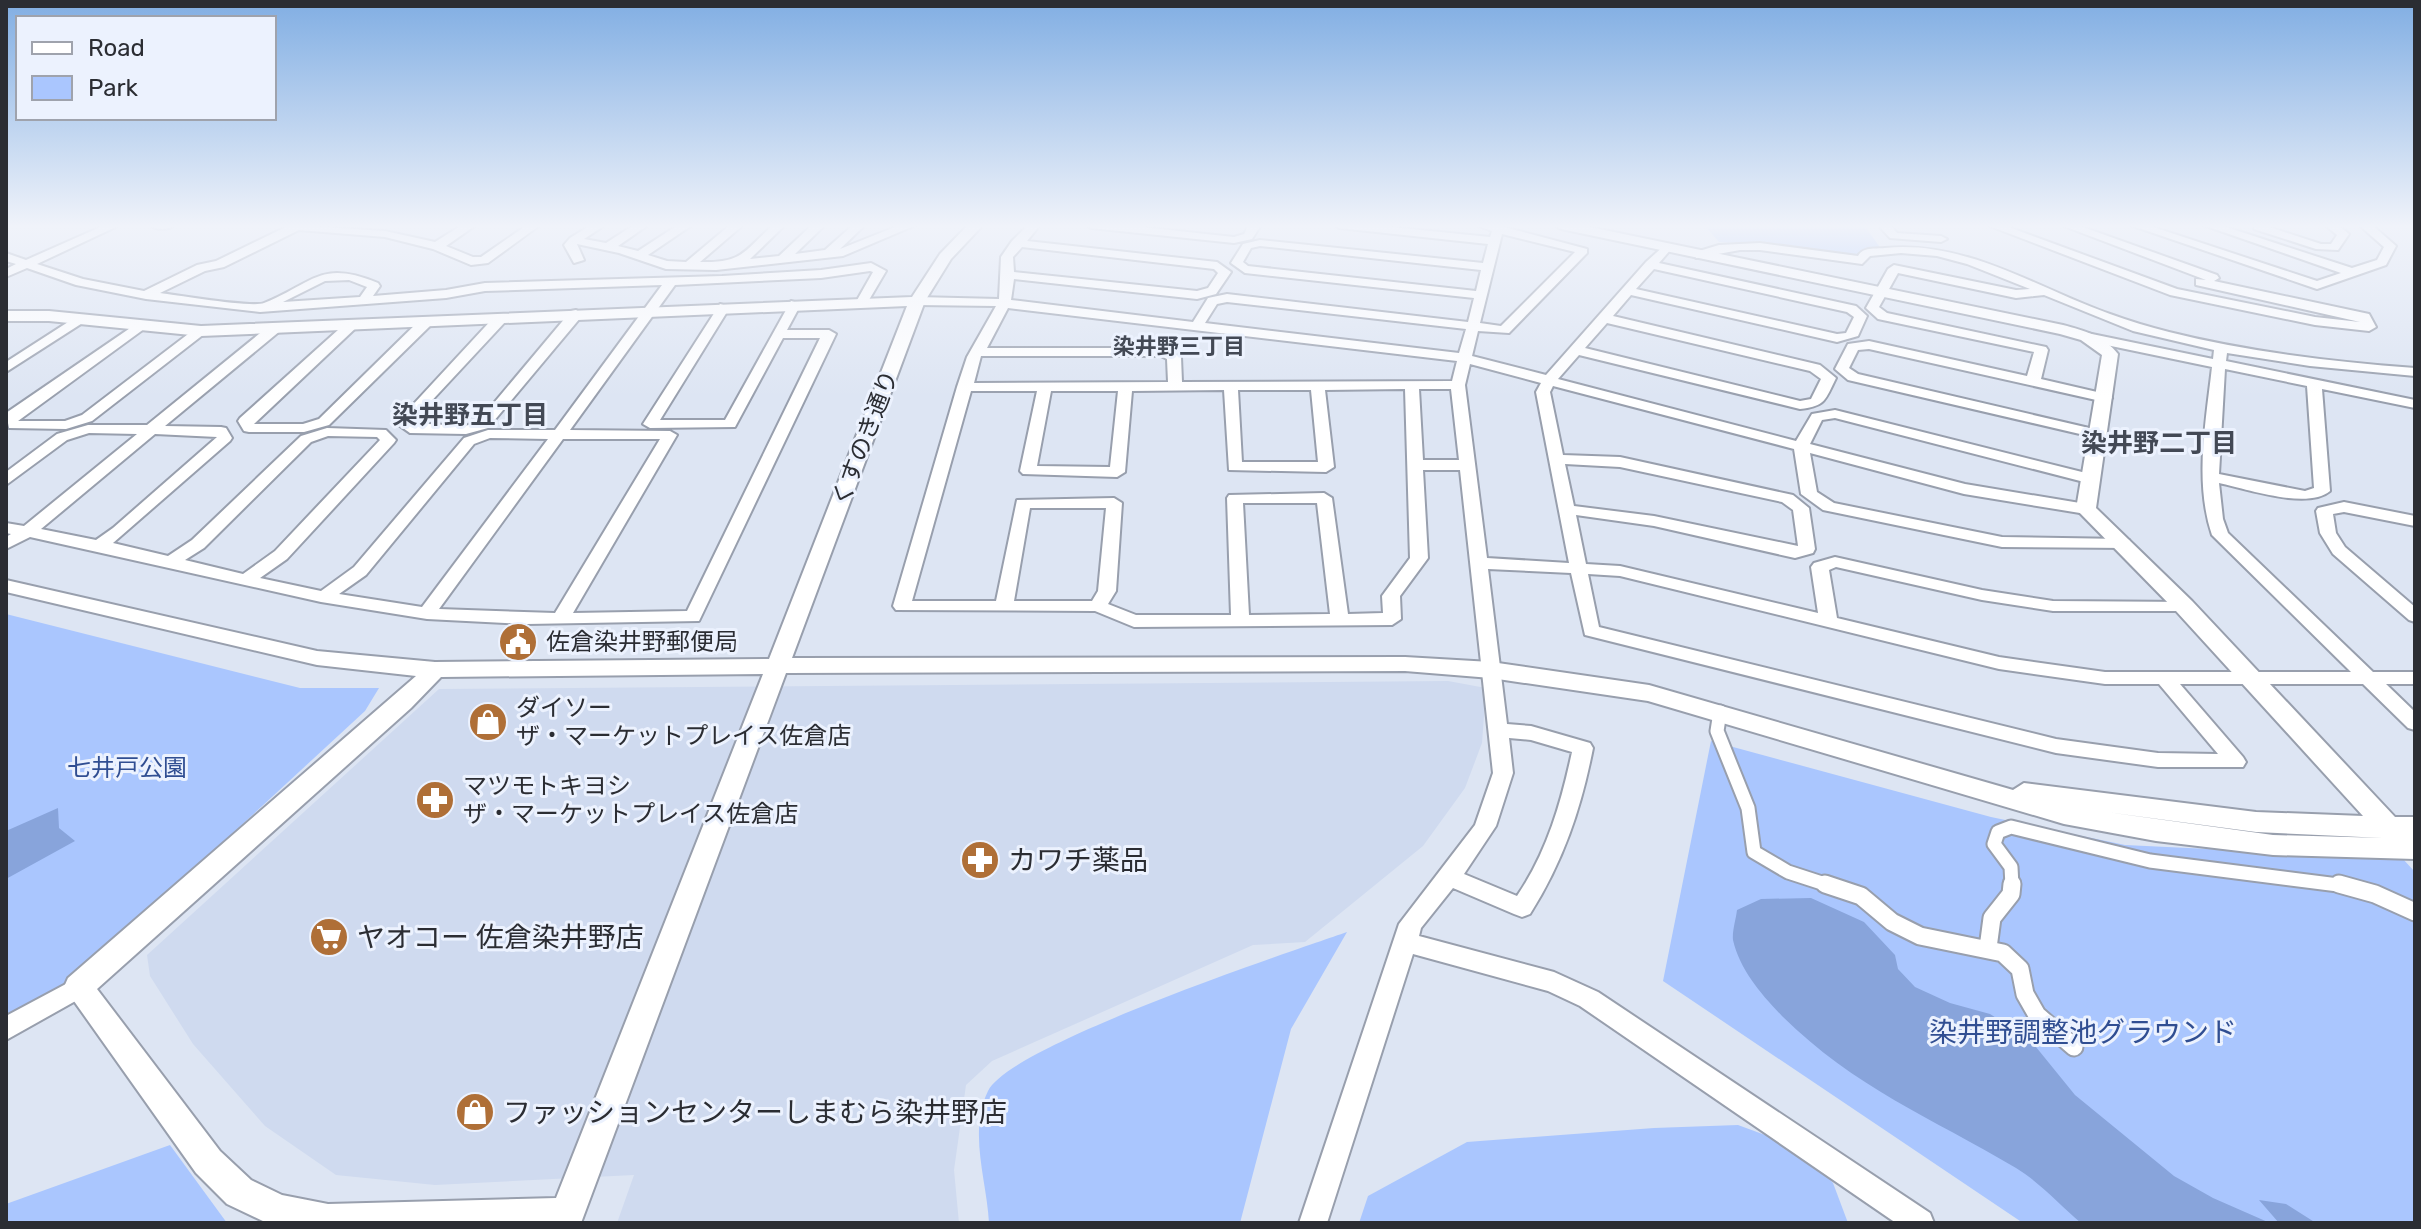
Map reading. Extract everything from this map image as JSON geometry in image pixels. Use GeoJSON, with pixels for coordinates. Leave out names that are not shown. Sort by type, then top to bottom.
{"type":"FeatureCollection","features":[{"type":"Feature","properties":{"kind":"street"},"geometry":{"type":"LineString","coordinates":[[82,282],[146,295],[260,308],[475,289],[639,282]]}},
{"type":"Feature","properties":{"kind":"street"},"geometry":{"type":"LineString","coordinates":[[146,295],[172,282]]}},
{"type":"Feature","properties":{"kind":"street"},"geometry":{"type":"LineString","coordinates":[[260,308],[313,282]]}},
{"type":"Feature","properties":{"kind":"street"},"geometry":{"type":"LineString","coordinates":[[364,300],[374,286],[365,282]]}},
{"type":"Feature","properties":{"kind":"street"},"geometry":{"type":"LineString","coordinates":[[475,289],[481,282]]}},
{"type":"Feature","properties":{"kind":"street"},"geometry":{"type":"LineString","coordinates":[[427,613],[671,282]]}},
{"type":"Feature","properties":{"kind":"street"},"geometry":{"type":"LineString","coordinates":[[862,302],[873,282]]}},
{"type":"Feature","properties":{"kind":"street","name":"くすのき通り"},"geometry":{"type":"LineString","coordinates":[[565,1219],[917,301],[929,282]]}},
{"type":"Feature","properties":{"kind":"street"},"geometry":{"type":"LineString","coordinates":[[1009,282],[996,325],[978,352],[964,387],[902,606],[1098,606],[1134,621],[1392,619],[1391,596],[1419,558],[1412,387]]}},
{"type":"Feature","properties":{"kind":"street"},"geometry":{"type":"LineString","coordinates":[[1077,282],[1197,295],[1212,291],[1218,282]]}},
{"type":"Feature","properties":{"kind":"street"},"geometry":{"type":"LineString","coordinates":[[1366,282],[1480,295]]}},
{"type":"Feature","properties":{"kind":"street"},"geometry":{"type":"LineString","coordinates":[[1313,1223],[1411,924],[1485,826],[1503,773],[1458,385],[1484,282]]}},
{"type":"Feature","properties":{"kind":"street"},"geometry":{"type":"LineString","coordinates":[[1196,327],[1212,301],[1227,298],[1504,330],[1552,282]]}},
{"type":"Feature","properties":{"kind":"street"},"geometry":{"type":"LineString","coordinates":[[1635,282],[1549,380],[1543,392],[1591,631],[2056,746],[2158,760],[2236,762],[2166,680]]}},
{"type":"Feature","properties":{"kind":"street"},"geometry":{"type":"LineString","coordinates":[[1628,291],[1837,338],[1851,336],[1861,316],[1851,309],[1729,282]]}},
{"type":"Feature","properties":{"kind":"street"},"geometry":{"type":"LineString","coordinates":[[1830,282],[2087,337],[2294,362],[2415,372]]}},
{"type":"Feature","properties":{"kind":"street"},"geometry":{"type":"LineString","coordinates":[[1886,282],[1872,308],[1883,316],[2041,350],[2033,382]]}},
{"type":"Feature","properties":{"kind":"street"},"geometry":{"type":"LineString","coordinates":[[1959,282],[2016,294],[2043,292]]}},
{"type":"Feature","properties":{"kind":"street"},"geometry":{"type":"LineString","coordinates":[[2030,282],[2043,292],[2137,328],[2314,383],[2413,404],[2415,422]]}},
{"type":"Feature","properties":{"kind":"street"},"geometry":{"type":"LineString","coordinates":[[2148,282],[2174,292],[2315,321],[2369,327],[2358,314],[2297,302],[2227,282]]}},
{"type":"Feature","properties":{"kind":"street"},"geometry":{"type":"LineString","coordinates":[[2174,292],[2200,282]]}},
{"type":"Feature","properties":{"kind":"street"},"geometry":{"type":"LineString","coordinates":[[2227,282],[2297,302]]}},
{"type":"Feature","properties":{"kind":"street"},"geometry":{"type":"LineString","coordinates":[[9,318],[79,319],[201,331],[795,304],[983,301],[1463,358],[1964,489],[2086,509],[2184,606],[2409,842]]}},
{"type":"Feature","properties":{"kind":"street"},"geometry":{"type":"LineString","coordinates":[[724,307],[650,424],[730,424],[795,304]]}},
{"type":"Feature","properties":{"kind":"street"},"geometry":{"type":"LineString","coordinates":[[501,318],[403,423],[410,429],[466,430],[483,425],[576,314]]}},
{"type":"Feature","properties":{"kind":"street"},"geometry":{"type":"LineString","coordinates":[[1576,350],[1800,405],[1816,403],[1829,378],[1815,368],[1604,318]]}},
{"type":"Feature","properties":{"kind":"street"},"geometry":{"type":"LineString","coordinates":[[6,368],[79,319]]}},
{"type":"Feature","properties":{"kind":"street"},"geometry":{"type":"LineString","coordinates":[[353,324],[245,421],[249,428],[304,428],[324,422],[427,321]]}},
{"type":"Feature","properties":{"kind":"street"},"geometry":{"type":"LineString","coordinates":[[139,326],[9,418],[14,425],[66,425],[87,418],[201,331]]}},
{"type":"Feature","properties":{"kind":"street"},"geometry":{"type":"LineString","coordinates":[[6,544],[28,531],[275,328]]}},
{"type":"Feature","properties":{"kind":"street"},"geometry":{"type":"LineString","coordinates":[[6,528],[325,596],[427,613],[494,618],[693,617],[829,334],[780,334]]}},
{"type":"Feature","properties":{"kind":"street"},"geometry":{"type":"LineString","coordinates":[[2086,509],[2088,478],[2105,398],[2110,354],[2087,337]]}},
{"type":"Feature","properties":{"kind":"street"},"geometry":{"type":"LineString","coordinates":[[2097,434],[1853,377],[1842,369],[1853,347],[1869,345],[2105,398]]}},
{"type":"Feature","properties":{"kind":"street"},"geometry":{"type":"LineString","coordinates":[[978,352],[1163,352],[1174,357],[1175,387]]}},
{"type":"Feature","properties":{"kind":"street"},"geometry":{"type":"LineString","coordinates":[[2220,354],[2211,511],[2220,535],[2415,723]]}},
{"type":"Feature","properties":{"kind":"street"},"geometry":{"type":"LineString","coordinates":[[2212,477],[2306,496],[2322,491],[2314,383]]}},
{"type":"Feature","properties":{"kind":"street"},"geometry":{"type":"LineString","coordinates":[[964,387],[1458,385]]}},
{"type":"Feature","properties":{"kind":"street"},"geometry":{"type":"LineString","coordinates":[[1045,388],[1028,471],[1117,472],[1125,387]]}},
{"type":"Feature","properties":{"kind":"street"},"geometry":{"type":"LineString","coordinates":[[1231,387],[1234,467],[1326,467],[1318,387]]}},
{"type":"Feature","properties":{"kind":"street"},"geometry":{"type":"LineString","coordinates":[[2088,478],[1835,414],[1817,417],[1801,446],[1809,494],[1829,507],[2002,542],[2123,544]]}},
{"type":"Feature","properties":{"kind":"street"},"geometry":{"type":"LineString","coordinates":[[6,480],[62,437],[88,429],[221,431],[225,438],[119,532],[98,546]]}},
{"type":"Feature","properties":{"kind":"street"},"geometry":{"type":"LineString","coordinates":[[170,562],[198,544],[306,439],[327,432],[341,432],[381,433],[389,440],[281,555],[247,579]]}},
{"type":"Feature","properties":{"kind":"street"},"geometry":{"type":"LineString","coordinates":[[325,596],[360,571],[469,441],[488,434],[670,435],[561,618]]}},
{"type":"Feature","properties":{"kind":"street"},"geometry":{"type":"LineString","coordinates":[[1557,459],[1620,462],[1787,498],[1801,508],[1807,549],[1795,553],[1644,518],[1568,510]]}},
{"type":"Feature","properties":{"kind":"street"},"geometry":{"type":"LineString","coordinates":[[1416,465],[1467,465]]}},
{"type":"Feature","properties":{"kind":"street"},"geometry":{"type":"LineString","coordinates":[[1240,620],[1235,498],[1324,498],[1340,620]]}},
{"type":"Feature","properties":{"kind":"street"},"geometry":{"type":"LineString","coordinates":[[1004,605],[1023,503],[1114,503],[1107,591],[1098,606]]}},
{"type":"Feature","properties":{"kind":"street"},"geometry":{"type":"LineString","coordinates":[[2415,521],[2344,507],[2324,511],[2328,533],[2339,550],[2415,616]]}},
{"type":"Feature","properties":{"kind":"street"},"geometry":{"type":"LineString","coordinates":[[1828,620],[1820,567],[1835,562],[1982,595],[2053,606],[2184,606]]}},
{"type":"Feature","properties":{"kind":"street"},"geometry":{"type":"LineString","coordinates":[[1479,563],[1620,571],[1999,663],[2105,678],[2415,678]]}},
{"type":"Feature","properties":{"kind":"street"},"geometry":{"type":"LineString","coordinates":[[6,586],[317,658],[435,670],[1026,663],[1373,664],[1491,670],[1649,693],[2064,814],[2156,831],[2273,845],[2409,842]]}},
{"type":"Feature","properties":{"kind":"street"},"geometry":{"type":"LineString","coordinates":[[6,1029],[79,987],[403,702],[435,670]]}},
{"type":"Feature","properties":{"kind":"street"},"geometry":{"type":"LineString","coordinates":[[1720,712],[1717,731],[1748,808],[1754,852],[1788,872],[1861,896],[1892,922],[1920,936],[2003,953],[2020,969],[2025,996],[2032,1010],[2050,1031],[2074,1047]]}},
{"type":"Feature","properties":{"kind":"street"},"geometry":{"type":"LineString","coordinates":[[1449,877],[1522,908],[1544,876],[1569,815],[1583,748],[1531,733],[1498,730]]}},
{"type":"Feature","properties":{"kind":"street"},"geometry":{"type":"LineString","coordinates":[[1988,948],[1992,918],[2011,894],[2013,878],[2011,867],[1994,844],[1998,832],[2011,827],[2150,861],[2250,876],[2270,875],[2338,884],[2375,894],[2415,912]]}},
{"type":"Feature","properties":{"kind":"street"},"geometry":{"type":"LineString","coordinates":[[1407,943],[1554,982],[1589,999],[1920,1223]]}},
{"type":"Feature","properties":{"kind":"street"},"geometry":{"type":"LineString","coordinates":[[79,987],[208,1162],[239,1192],[279,1211],[328,1221],[565,1219]]}},
{"type":"Feature","properties":{"kind":"shaded area"},"geometry":{"type":"Polygon","coordinates":[[[1448,681],[1486,688],[1482,743],[1465,788],[1423,846],[1305,942],[1253,945],[992,1061],[966,1085],[954,1170],[959,1223],[617,1223],[634,1175],[435,1185],[336,1175],[265,1126],[193,1044],[150,976],[147,955],[439,689],[1448,681]]]}},
{"type":"Feature","properties":{"kind":"shaded area"},"geometry":{"type":"Polygon","coordinates":[[[58,808],[59,828],[75,841],[6,879],[6,831],[58,808]]]}},
{"type":"Feature","properties":{"kind":"shaded area"},"geometry":{"type":"Polygon","coordinates":[[[1811,898],[1864,922],[1895,955],[1898,969],[1915,987],[1950,1003],[1990,1014],[2012,1028],[2036,1047],[2075,1095],[2174,1176],[2213,1198],[2270,1223],[2081,1223],[2016,1168],[1894,1100],[1837,1063],[1809,1041],[1766,999],[1746,971],[1733,940],[1737,910],[1761,899],[1811,898]]]}},
{"type":"Feature","properties":{"kind":"shaded area"},"geometry":{"type":"Polygon","coordinates":[[[2259,1200],[2286,1204],[2316,1223],[2279,1223],[2259,1200]]]}},
{"type":"Feature","properties":{"kind":"green space","name":"七井戸公園"},"geometry":{"type":"Polygon","coordinates":[[[6,614],[300,688],[379,688],[365,711],[78,976],[6,1021],[6,614]]]}},
{"type":"Feature","properties":{"kind":"green space","name":"染井野調整池グラウンド"},"geometry":{"type":"Polygon","coordinates":[[[1711,741],[1991,817],[2125,845],[2402,858],[2415,872],[2415,1223],[2023,1223],[1663,981],[1711,741]]]}},
{"type":"Feature","properties":{"kind":"green space"},"geometry":{"type":"Polygon","coordinates":[[[1347,932],[1291,1029],[1240,1223],[989,1223],[979,1123],[988,1091],[1007,1072],[1095,1026],[1153,1002],[1347,932]]]}},
{"type":"Feature","properties":{"kind":"green space"},"geometry":{"type":"Polygon","coordinates":[[[1738,1125],[1803,1149],[1833,1183],[1848,1223],[1359,1223],[1368,1196],[1467,1142],[1738,1125]]]}},
{"type":"Feature","properties":{"kind":"green space"},"geometry":{"type":"Polygon","coordinates":[[[170,1145],[227,1223],[6,1223],[6,1204],[170,1145]]]}},
{"type":"Feature","properties":{"kind":"place","name":"佐倉染井野郵便局"},"geometry":{"type":"Point","coordinates":[518,642]}},
{"type":"Feature","properties":{"kind":"place","name":"ダイソー ザ・マーケットプレイス佐倉店"},"geometry":{"type":"Point","coordinates":[488,722]}},
{"type":"Feature","properties":{"kind":"place","name":"マツモトキヨシ ザ・マーケットプレイス佐倉店"},"geometry":{"type":"Point","coordinates":[435,800]}},
{"type":"Feature","properties":{"kind":"place","name":"カワチ薬品"},"geometry":{"type":"Point","coordinates":[980,860]}},
{"type":"Feature","properties":{"kind":"place","name":"ヤオコー 佐倉染井野店"},"geometry":{"type":"Point","coordinates":[329,937]}},
{"type":"Feature","properties":{"kind":"place","name":"ファッションセンターしまむら染井野店"},"geometry":{"type":"Point","coordinates":[475,1112]}},
{"type":"Feature","properties":{"kind":"district","name":"染井野三丁目"},"geometry":{"type":"Point","coordinates":[1179,346]}},
{"type":"Feature","properties":{"kind":"district","name":"染井野五丁目"},"geometry":{"type":"Point","coordinates":[470,415]}},
{"type":"Feature","properties":{"kind":"district","name":"染井野二丁目"},"geometry":{"type":"Point","coordinates":[2159,443]}}]}
